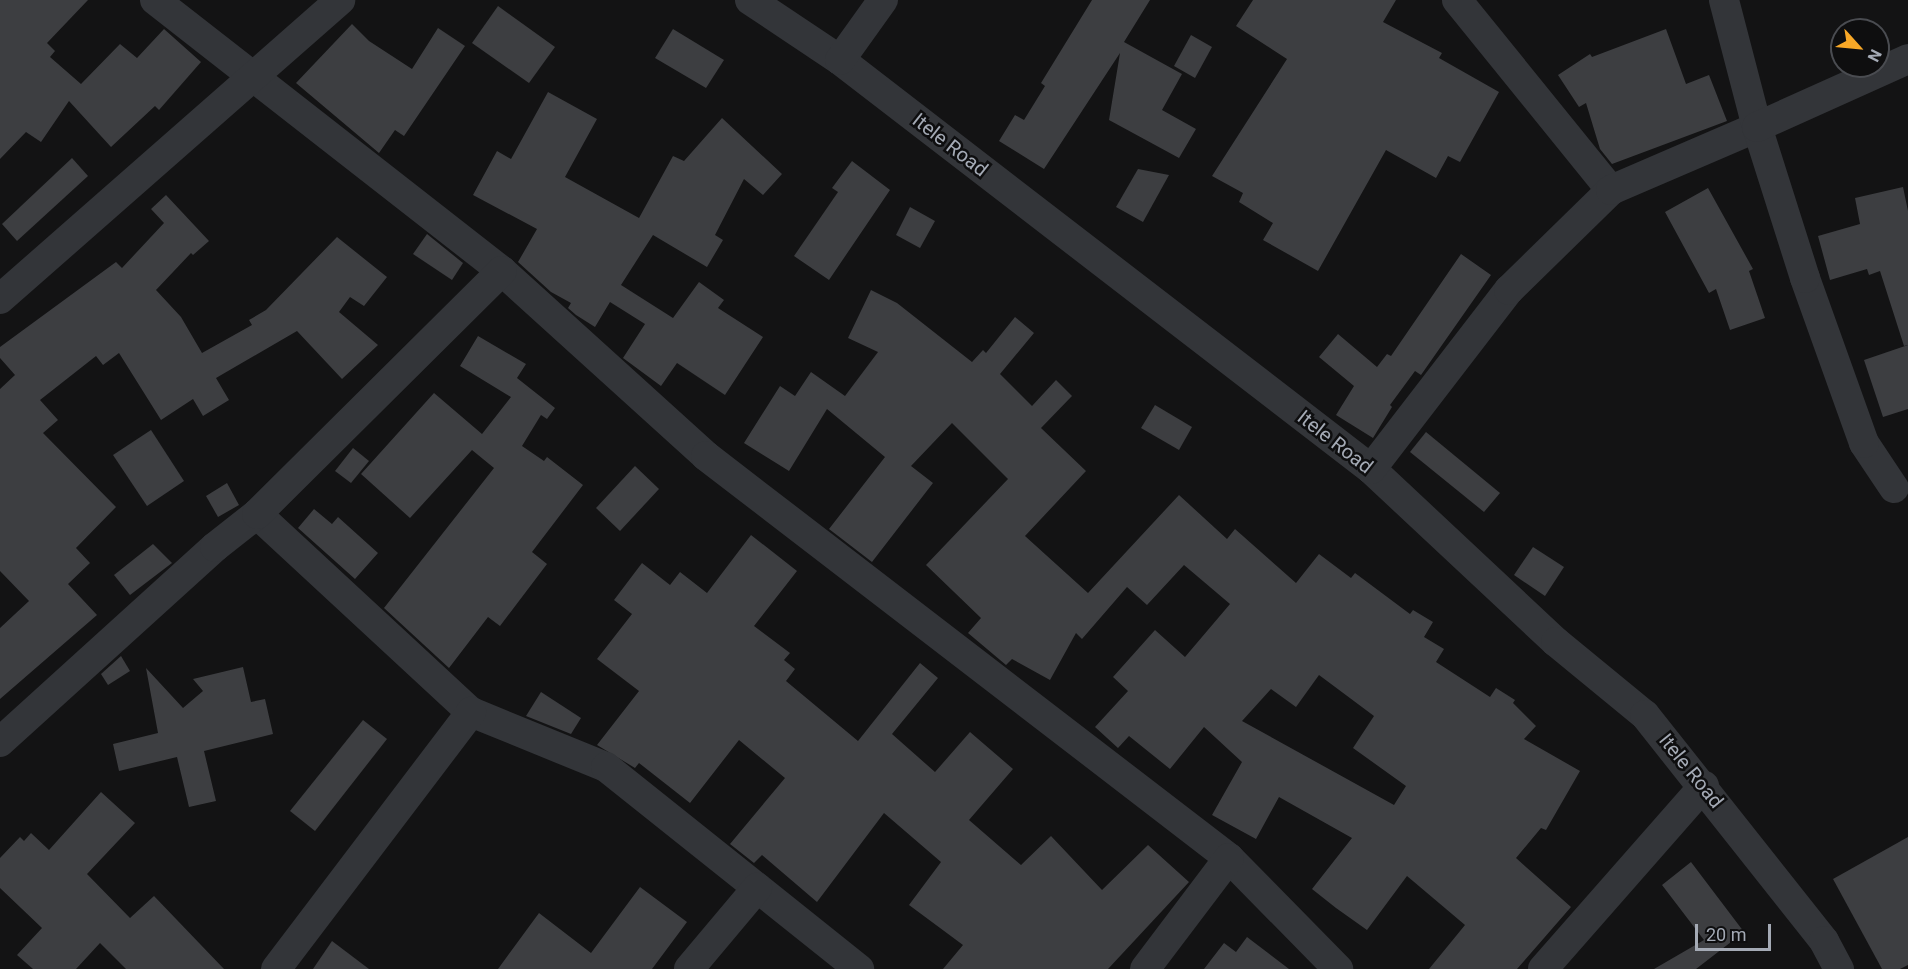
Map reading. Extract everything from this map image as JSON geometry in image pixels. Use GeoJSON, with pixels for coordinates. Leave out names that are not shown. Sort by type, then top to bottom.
{"type":"FeatureCollection","features":[{"type":"Feature","properties":{"kind":"street"},"geometry":{"type":"LineString","coordinates":[[155,0],[502,271],[705,456],[1229,858],[1338,969]]}},
{"type":"Feature","properties":{"kind":"street"},"geometry":{"type":"LineString","coordinates":[[6,282],[99,214],[340,0]]}},
{"type":"Feature","properties":{"kind":"street","name":"Itele Road"},"geometry":{"type":"LineString","coordinates":[[750,0],[840,60],[1371,469],[1556,642],[1645,715],[1704,786],[1824,941],[1839,969]]}},
{"type":"Feature","properties":{"kind":"street"},"geometry":{"type":"LineString","coordinates":[[840,60],[883,0]]}},
{"type":"Feature","properties":{"kind":"street"},"geometry":{"type":"LineString","coordinates":[[1457,0],[1611,190]]}},
{"type":"Feature","properties":{"kind":"street"},"geometry":{"type":"LineString","coordinates":[[1724,0],[1758,127],[1805,278],[1864,443],[1894,488]]}},
{"type":"Feature","properties":{"kind":"street"},"geometry":{"type":"LineString","coordinates":[[1371,469],[1509,290],[1611,190],[1908,59]]}},
{"type":"Feature","properties":{"kind":"street"},"geometry":{"type":"LineString","coordinates":[[0,742],[215,547],[257,514],[502,271]]}},
{"type":"Feature","properties":{"kind":"street"},"geometry":{"type":"LineString","coordinates":[[257,514],[471,712],[606,767],[859,969]]}},
{"type":"Feature","properties":{"kind":"street"},"geometry":{"type":"LineString","coordinates":[[276,969],[471,712]]}},
{"type":"Feature","properties":{"kind":"street"},"geometry":{"type":"LineString","coordinates":[[1543,969],[1704,786]]}},
{"type":"Feature","properties":{"kind":"street"},"geometry":{"type":"LineString","coordinates":[[1145,969],[1229,858]]}},
{"type":"Feature","properties":{"kind":"street"},"geometry":{"type":"LineString","coordinates":[[689,969],[757,888]]}},
{"type":"Feature","properties":{"kind":"building"},"geometry":{"type":"Polygon","coordinates":[[[0,0],[88,0],[47,43],[55,51],[50,57],[81,84],[120,44],[137,58],[164,29],[201,62],[159,110],[155,106],[111,147],[69,101],[41,142],[26,132],[0,159],[0,0]]]}},
{"type":"Feature","properties":{"kind":"building"},"geometry":{"type":"Polygon","coordinates":[[[1092,0],[1150,0],[1124,42],[1182,74],[1162,110],[1196,129],[1179,158],[1109,120],[1120,53],[1044,169],[999,141],[1015,115],[1024,120],[1045,86],[1041,83],[1092,0]]]}},
{"type":"Feature","properties":{"kind":"building"},"geometry":{"type":"Polygon","coordinates":[[[1253,0],[1396,0],[1383,22],[1442,53],[1439,58],[1499,92],[1460,162],[1448,156],[1436,178],[1386,150],[1318,271],[1263,240],[1273,223],[1239,202],[1243,193],[1212,176],[1287,59],[1236,26],[1253,0]]]}},
{"type":"Feature","properties":{"kind":"building"},"geometry":{"type":"Polygon","coordinates":[[[498,6],[555,47],[529,83],[472,43],[498,6]]]}},
{"type":"Feature","properties":{"kind":"building"},"geometry":{"type":"Polygon","coordinates":[[[352,24],[369,41],[412,69],[438,28],[465,46],[404,136],[395,130],[379,153],[296,83],[352,24]]]}},
{"type":"Feature","properties":{"kind":"building"},"geometry":{"type":"Polygon","coordinates":[[[673,29],[724,60],[706,88],[655,58],[673,29]]]}},
{"type":"Feature","properties":{"kind":"building"},"geometry":{"type":"Polygon","coordinates":[[[1666,29],[1686,84],[1709,75],[1727,121],[1612,164],[1600,149],[1586,103],[1579,107],[1558,75],[1590,54],[1592,57],[1666,29]]]}},
{"type":"Feature","properties":{"kind":"building"},"geometry":{"type":"Polygon","coordinates":[[[1191,35],[1212,47],[1195,78],[1174,66],[1191,35]]]}},
{"type":"Feature","properties":{"kind":"building"},"geometry":{"type":"Polygon","coordinates":[[[548,92],[597,119],[565,177],[639,218],[673,156],[684,161],[722,118],[782,174],[763,195],[744,179],[715,235],[723,240],[707,267],[653,235],[621,285],[673,318],[699,282],[724,300],[718,308],[763,337],[725,395],[677,363],[661,386],[623,358],[645,324],[610,302],[595,327],[576,315],[568,308],[571,303],[551,292],[518,262],[537,229],[473,195],[497,151],[511,159],[548,92]]]}},
{"type":"Feature","properties":{"kind":"building"},"geometry":{"type":"Polygon","coordinates":[[[72,158],[88,176],[17,241],[2,224],[72,158]]]}},
{"type":"Feature","properties":{"kind":"building"},"geometry":{"type":"Polygon","coordinates":[[[852,161],[890,190],[829,280],[794,256],[838,192],[832,188],[852,161]]]}},
{"type":"Feature","properties":{"kind":"building"},"geometry":{"type":"Polygon","coordinates":[[[1138,169],[1169,175],[1143,222],[1116,207],[1138,169]]]}},
{"type":"Feature","properties":{"kind":"building"},"geometry":{"type":"Polygon","coordinates":[[[1903,187],[1908,211],[1908,345],[1904,346],[1880,271],[1869,275],[1867,269],[1830,280],[1818,236],[1860,224],[1855,198],[1903,187]]]}},
{"type":"Feature","properties":{"kind":"building"},"geometry":{"type":"Polygon","coordinates":[[[1708,188],[1753,269],[1749,271],[1765,318],[1730,330],[1716,289],[1709,293],[1665,212],[1708,188]]]}},
{"type":"Feature","properties":{"kind":"building"},"geometry":{"type":"Polygon","coordinates":[[[166,195],[209,241],[193,255],[191,253],[156,290],[181,317],[202,353],[252,325],[249,320],[266,310],[337,237],[387,277],[364,306],[350,297],[339,312],[378,345],[342,379],[297,331],[216,378],[229,400],[203,416],[193,399],[161,420],[119,353],[103,365],[96,356],[40,400],[58,420],[43,433],[116,507],[76,548],[90,563],[68,584],[97,615],[0,699],[0,628],[29,601],[0,571],[0,389],[15,375],[0,358],[0,347],[116,262],[122,268],[164,223],[151,209],[166,195]]]}},
{"type":"Feature","properties":{"kind":"building"},"geometry":{"type":"Polygon","coordinates":[[[910,207],[935,221],[920,248],[896,235],[910,207]]]}},
{"type":"Feature","properties":{"kind":"building"},"geometry":{"type":"Polygon","coordinates":[[[427,234],[463,263],[452,280],[413,254],[427,234]]]}},
{"type":"Feature","properties":{"kind":"building"},"geometry":{"type":"Polygon","coordinates":[[[1461,254],[1491,275],[1421,375],[1415,371],[1390,405],[1392,407],[1373,438],[1336,415],[1354,386],[1319,357],[1338,334],[1377,367],[1387,354],[1391,356],[1461,254]]]}},
{"type":"Feature","properties":{"kind":"building"},"geometry":{"type":"Polygon","coordinates":[[[871,290],[897,303],[972,362],[983,350],[986,353],[1015,317],[1034,333],[1000,374],[1032,406],[1056,380],[1072,396],[1041,428],[1086,471],[1025,536],[1088,593],[1179,495],[1227,539],[1235,529],[1296,583],[1319,554],[1351,578],[1355,573],[1410,614],[1413,610],[1433,622],[1424,637],[1444,649],[1436,662],[1490,697],[1496,688],[1515,700],[1513,703],[1536,726],[1524,739],[1580,771],[1546,830],[1541,828],[1516,858],[1571,907],[1517,969],[1429,969],[1465,925],[1407,876],[1367,930],[1312,889],[1352,838],[1279,797],[1256,839],[1212,815],[1242,762],[1204,727],[1170,769],[1129,736],[1118,748],[1095,727],[1128,691],[1113,677],[1155,630],[1185,657],[1230,604],[1184,565],[1147,605],[1127,587],[1082,639],[1076,633],[1050,680],[1012,659],[1006,665],[968,633],[981,618],[926,565],[1008,479],[952,423],[911,466],[933,483],[872,562],[829,529],[885,457],[827,409],[789,471],[744,443],[780,386],[795,396],[811,372],[845,396],[878,352],[848,338],[871,290]],[[1319,675],[1296,707],[1271,689],[1242,721],[1394,805],[1406,786],[1353,748],[1374,716],[1319,675]]]}},
{"type":"Feature","properties":{"kind":"building"},"geometry":{"type":"Polygon","coordinates":[[[478,336],[526,364],[517,378],[555,408],[547,419],[541,415],[522,446],[544,461],[547,457],[583,485],[532,552],[547,564],[500,626],[488,617],[449,668],[384,608],[494,468],[472,450],[410,518],[361,474],[434,393],[482,434],[511,397],[460,366],[478,336]]]}},
{"type":"Feature","properties":{"kind":"building"},"geometry":{"type":"Polygon","coordinates":[[[1908,345],[1908,409],[1883,417],[1864,360],[1908,345]]]}},
{"type":"Feature","properties":{"kind":"building"},"geometry":{"type":"Polygon","coordinates":[[[1155,405],[1192,427],[1179,450],[1141,428],[1155,405]]]}},
{"type":"Feature","properties":{"kind":"building"},"geometry":{"type":"Polygon","coordinates":[[[151,430],[184,481],[147,506],[113,455],[151,430]]]}},
{"type":"Feature","properties":{"kind":"building"},"geometry":{"type":"Polygon","coordinates":[[[1426,432],[1500,493],[1484,512],[1410,452],[1426,432]]]}},
{"type":"Feature","properties":{"kind":"building"},"geometry":{"type":"Polygon","coordinates":[[[353,448],[369,461],[351,483],[335,471],[353,448]]]}},
{"type":"Feature","properties":{"kind":"building"},"geometry":{"type":"Polygon","coordinates":[[[635,466],[659,489],[620,531],[596,508],[635,466]]]}},
{"type":"Feature","properties":{"kind":"building"},"geometry":{"type":"Polygon","coordinates":[[[227,483],[239,505],[218,517],[206,496],[227,483]]]}},
{"type":"Feature","properties":{"kind":"building"},"geometry":{"type":"Polygon","coordinates":[[[314,509],[332,524],[338,517],[378,553],[355,579],[298,528],[314,509]]]}},
{"type":"Feature","properties":{"kind":"building"},"geometry":{"type":"Polygon","coordinates":[[[751,535],[797,571],[754,626],[790,653],[784,660],[795,669],[786,681],[858,741],[920,663],[938,678],[892,734],[935,772],[970,732],[1013,769],[969,820],[1021,865],[1051,836],[1102,890],[1148,845],[1189,882],[1108,969],[943,969],[963,945],[909,905],[941,862],[884,813],[817,902],[762,855],[754,863],[730,844],[785,778],[739,740],[690,803],[639,763],[635,768],[597,745],[639,691],[597,659],[632,614],[614,600],[642,563],[670,585],[680,572],[707,593],[751,535]]]}},
{"type":"Feature","properties":{"kind":"building"},"geometry":{"type":"Polygon","coordinates":[[[153,544],[172,563],[130,595],[114,575],[153,544]]]}},
{"type":"Feature","properties":{"kind":"building"},"geometry":{"type":"Polygon","coordinates":[[[1533,547],[1564,567],[1545,596],[1514,575],[1533,547]]]}},
{"type":"Feature","properties":{"kind":"building"},"geometry":{"type":"Polygon","coordinates":[[[121,656],[130,671],[108,685],[101,674],[121,656]]]}},
{"type":"Feature","properties":{"kind":"building"},"geometry":{"type":"Polygon","coordinates":[[[243,667],[251,702],[265,699],[273,734],[204,751],[216,801],[189,807],[177,757],[119,771],[113,744],[158,733],[146,668],[183,708],[203,691],[193,679],[243,667]]]}},
{"type":"Feature","properties":{"kind":"building"},"geometry":{"type":"Polygon","coordinates":[[[541,692],[581,718],[571,734],[526,716],[541,692]]]}},
{"type":"Feature","properties":{"kind":"building"},"geometry":{"type":"Polygon","coordinates":[[[363,720],[387,739],[315,831],[290,811],[363,720]]]}},
{"type":"Feature","properties":{"kind":"building"},"geometry":{"type":"Polygon","coordinates":[[[101,792],[135,823],[87,874],[130,918],[154,896],[224,969],[126,969],[100,943],[76,969],[33,969],[17,955],[42,928],[0,888],[0,858],[20,837],[24,841],[31,833],[49,850],[101,792]]]}},
{"type":"Feature","properties":{"kind":"building"},"geometry":{"type":"Polygon","coordinates":[[[1908,837],[1908,965],[1900,969],[1882,969],[1833,879],[1908,837]]]}},
{"type":"Feature","properties":{"kind":"building"},"geometry":{"type":"Polygon","coordinates":[[[1691,862],[1744,932],[1696,969],[1654,969],[1704,940],[1662,885],[1691,862]]]}},
{"type":"Feature","properties":{"kind":"building"},"geometry":{"type":"Polygon","coordinates":[[[640,887],[687,922],[652,969],[498,969],[539,913],[591,953],[640,887]]]}},
{"type":"Feature","properties":{"kind":"building"},"geometry":{"type":"Polygon","coordinates":[[[1247,937],[1289,969],[1204,969],[1224,943],[1236,952],[1247,937]]]}},
{"type":"Feature","properties":{"kind":"building"},"geometry":{"type":"Polygon","coordinates":[[[332,941],[369,969],[313,969],[332,941]]]}}]}
